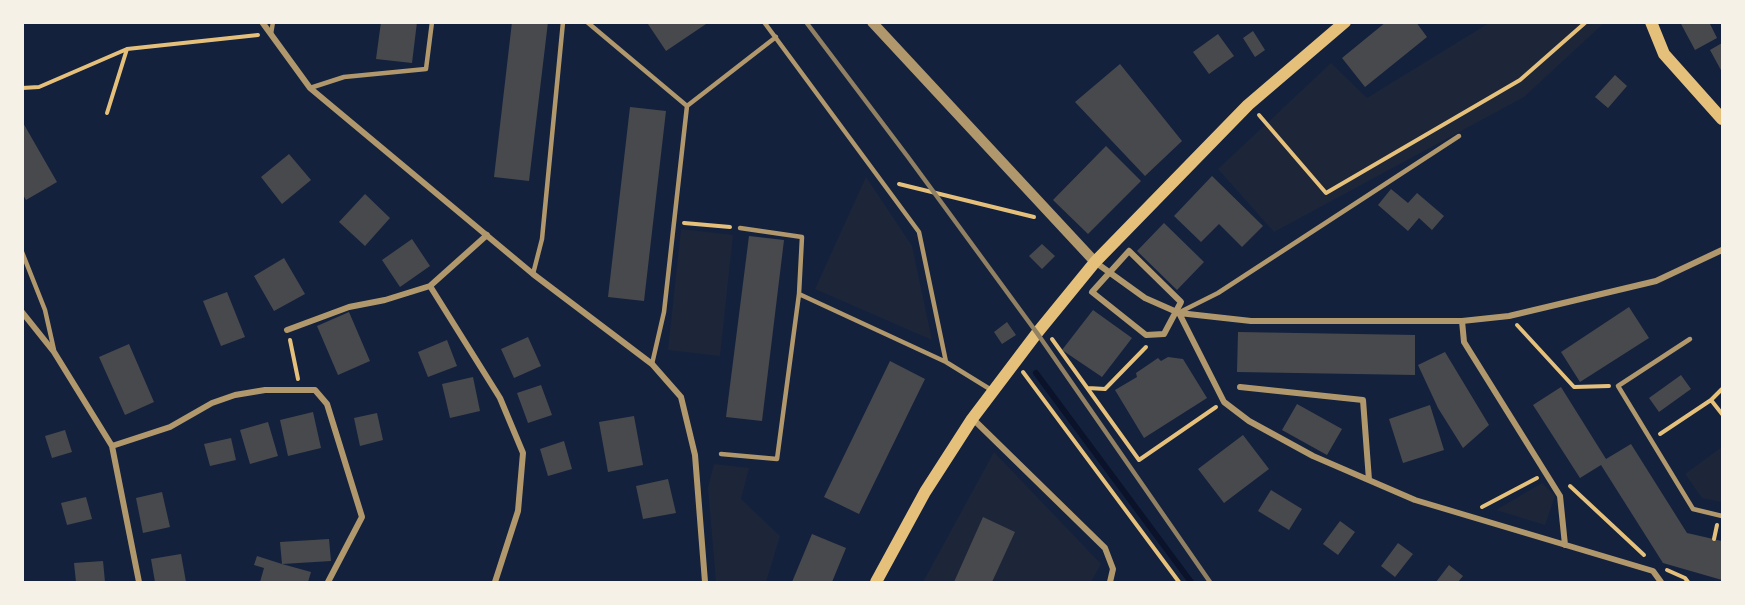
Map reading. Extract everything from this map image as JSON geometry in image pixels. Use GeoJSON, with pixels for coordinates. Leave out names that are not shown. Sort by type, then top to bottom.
{"type":"FeatureCollection","features":[{"type":"Feature","properties":{"kind":"main road"},"geometry":{"type":"LineString","coordinates":[[876,582],[925,492],[972,419],[1095,262],[1248,105],[1345,22]]}},
{"type":"Feature","properties":{"kind":"main road"},"geometry":{"type":"LineString","coordinates":[[1651,22],[1664,54],[1722,119]]}},
{"type":"Feature","properties":{"kind":"street"},"geometry":{"type":"LineString","coordinates":[[262,22],[310,88],[533,274],[652,364],[681,397],[695,455],[705,582]]}},
{"type":"Feature","properties":{"kind":"street"},"geometry":{"type":"LineString","coordinates":[[872,22],[1095,262],[1146,298],[1178,312],[1251,321],[1462,321],[1509,316],[1656,281],[1722,250]]}},
{"type":"Feature","properties":{"kind":"street"},"geometry":{"type":"LineString","coordinates":[[287,330],[349,307],[385,300],[430,286],[487,235]]}},
{"type":"Feature","properties":{"kind":"street"},"geometry":{"type":"LineString","coordinates":[[1128,251],[1181,302],[1178,312],[1164,334],[1146,335],[1092,292],[1128,251]]}},
{"type":"Feature","properties":{"kind":"street"},"geometry":{"type":"LineString","coordinates":[[430,286],[500,398],[523,453],[518,511],[495,582]]}},
{"type":"Feature","properties":{"kind":"street"},"geometry":{"type":"LineString","coordinates":[[22,312],[54,352],[112,446],[139,582]]}},
{"type":"Feature","properties":{"kind":"street"},"geometry":{"type":"LineString","coordinates":[[1178,312],[1224,402],[1249,421],[1313,456],[1414,500],[1653,571],[1661,582]]}},
{"type":"Feature","properties":{"kind":"street"},"geometry":{"type":"LineString","coordinates":[[1462,321],[1464,342],[1560,496],[1565,545]]}},
{"type":"Feature","properties":{"kind":"street"},"geometry":{"type":"LineString","coordinates":[[1240,387],[1363,400],[1369,480]]}},
{"type":"Feature","properties":{"kind":"street"},"geometry":{"type":"LineString","coordinates":[[112,446],[170,427],[212,403],[235,395],[266,390],[315,390],[327,405],[362,517],[328,582]]}},
{"type":"Feature","properties":{"kind":"street"},"geometry":{"type":"LineString","coordinates":[[972,419],[1105,548],[1113,568],[1110,582]]}},
{"type":"Feature","properties":{"kind":"lane"},"geometry":{"type":"LineString","coordinates":[[271,34],[273,22]]}},
{"type":"Feature","properties":{"kind":"lane"},"geometry":{"type":"LineString","coordinates":[[310,88],[344,77],[426,69],[432,22]]}},
{"type":"Feature","properties":{"kind":"lane"},"geometry":{"type":"LineString","coordinates":[[533,274],[542,239],[563,22]]}},
{"type":"Feature","properties":{"kind":"lane"},"geometry":{"type":"LineString","coordinates":[[587,22],[687,106]]}},
{"type":"Feature","properties":{"kind":"lane"},"geometry":{"type":"LineString","coordinates":[[764,22],[919,232],[946,362]]}},
{"type":"Feature","properties":{"kind":"lane"},"geometry":{"type":"LineString","coordinates":[[652,364],[664,312],[687,106],[776,37]]}},
{"type":"Feature","properties":{"kind":"lane"},"geometry":{"type":"LineString","coordinates":[[1178,312],[1218,293],[1459,136]]}},
{"type":"Feature","properties":{"kind":"lane"},"geometry":{"type":"LineString","coordinates":[[721,454],[777,459],[799,294],[802,237],[740,228]]}},
{"type":"Feature","properties":{"kind":"lane"},"geometry":{"type":"LineString","coordinates":[[22,252],[45,310],[54,352]]}},
{"type":"Feature","properties":{"kind":"lane"},"geometry":{"type":"LineString","coordinates":[[799,294],[946,362],[993,391]]}},
{"type":"Feature","properties":{"kind":"lane"},"geometry":{"type":"LineString","coordinates":[[1690,339],[1618,386],[1693,509],[1722,516]]}},
{"type":"Feature","properties":{"kind":"path"},"geometry":{"type":"LineString","coordinates":[[1259,115],[1326,193],[1520,80],[1586,22]]}},
{"type":"Feature","properties":{"kind":"path"},"geometry":{"type":"LineString","coordinates":[[22,88],[39,87],[127,49],[271,34]]}},
{"type":"Feature","properties":{"kind":"path"},"geometry":{"type":"LineString","coordinates":[[108,113],[127,49]]}},
{"type":"Feature","properties":{"kind":"path"},"geometry":{"type":"LineString","coordinates":[[880,180],[1058,223]]}},
{"type":"Feature","properties":{"kind":"path"},"geometry":{"type":"LineString","coordinates":[[674,222],[740,228]]}},
{"type":"Feature","properties":{"kind":"path"},"geometry":{"type":"LineString","coordinates":[[1509,316],[1574,387],[1618,386]]}},
{"type":"Feature","properties":{"kind":"path"},"geometry":{"type":"LineString","coordinates":[[287,330],[301,390]]}},
{"type":"Feature","properties":{"kind":"path"},"geometry":{"type":"LineString","coordinates":[[1052,339],[1138,460],[1224,402]]}},
{"type":"Feature","properties":{"kind":"path"},"geometry":{"type":"LineString","coordinates":[[1088,388],[1105,389],[1151,342]]}},
{"type":"Feature","properties":{"kind":"path"},"geometry":{"type":"LineString","coordinates":[[1015,362],[1179,582]]}},
{"type":"Feature","properties":{"kind":"path"},"geometry":{"type":"LineString","coordinates":[[1650,440],[1711,400],[1722,389]]}},
{"type":"Feature","properties":{"kind":"path"},"geometry":{"type":"LineString","coordinates":[[1711,400],[1722,414]]}},
{"type":"Feature","properties":{"kind":"path"},"geometry":{"type":"LineString","coordinates":[[1467,515],[1546,473]]}},
{"type":"Feature","properties":{"kind":"path"},"geometry":{"type":"LineString","coordinates":[[1567,481],[1645,556]]}},
{"type":"Feature","properties":{"kind":"path"},"geometry":{"type":"LineString","coordinates":[[1664,568],[1685,578],[1688,582]]}},
{"type":"Feature","properties":{"kind":"shaded area"},"geometry":{"type":"Polygon","coordinates":[[[1489,23],[1604,23],[1524,97],[1274,232],[1218,169],[1331,63],[1367,98],[1489,23]]]}},
{"type":"Feature","properties":{"kind":"shaded area"},"geometry":{"type":"Polygon","coordinates":[[[866,177],[912,246],[932,340],[815,289],[866,177]]]}},
{"type":"Feature","properties":{"kind":"shaded area"},"geometry":{"type":"Polygon","coordinates":[[[681,229],[733,235],[720,356],[668,350],[681,229]]]}},
{"type":"Feature","properties":{"kind":"shaded area"},"geometry":{"type":"Polygon","coordinates":[[[1722,447],[1722,502],[1702,498],[1685,474],[1722,447]]]}},
{"type":"Feature","properties":{"kind":"shaded area"},"geometry":{"type":"Polygon","coordinates":[[[994,452],[1101,564],[1091,582],[923,582],[994,452]]]}},
{"type":"Feature","properties":{"kind":"shaded area"},"geometry":{"type":"Polygon","coordinates":[[[714,464],[749,468],[741,499],[780,536],[766,582],[716,582],[708,488],[714,464]]]}},
{"type":"Feature","properties":{"kind":"shaded area"},"geometry":{"type":"Polygon","coordinates":[[[1542,483],[1555,496],[1545,525],[1496,510],[1542,483]]]}},
{"type":"Feature","properties":{"kind":"building"},"geometry":{"type":"Polygon","coordinates":[[[381,22],[417,22],[412,63],[376,59],[381,22]]]}},
{"type":"Feature","properties":{"kind":"building"},"geometry":{"type":"Polygon","coordinates":[[[512,22],[548,22],[529,181],[494,177],[512,22]]]}},
{"type":"Feature","properties":{"kind":"building"},"geometry":{"type":"Polygon","coordinates":[[[650,22],[709,22],[666,51],[648,24],[650,22]]]}},
{"type":"Feature","properties":{"kind":"building"},"geometry":{"type":"Polygon","coordinates":[[[1386,22],[1416,22],[1427,37],[1365,87],[1342,58],[1386,22]]]}},
{"type":"Feature","properties":{"kind":"building"},"geometry":{"type":"Polygon","coordinates":[[[1680,22],[1709,22],[1717,38],[1695,50],[1680,22]]]}},
{"type":"Feature","properties":{"kind":"building"},"geometry":{"type":"Polygon","coordinates":[[[1253,31],[1265,50],[1255,57],[1243,38],[1253,31]]]}},
{"type":"Feature","properties":{"kind":"building"},"geometry":{"type":"Polygon","coordinates":[[[1218,34],[1234,56],[1209,74],[1193,52],[1218,34]]]}},
{"type":"Feature","properties":{"kind":"building"},"geometry":{"type":"Polygon","coordinates":[[[1722,43],[1722,72],[1710,50],[1722,43]]]}},
{"type":"Feature","properties":{"kind":"building"},"geometry":{"type":"Polygon","coordinates":[[[1120,64],[1182,141],[1145,176],[1075,102],[1120,64]]]}},
{"type":"Feature","properties":{"kind":"building"},"geometry":{"type":"Polygon","coordinates":[[[1615,75],[1627,86],[1608,108],[1595,97],[1615,75]]]}},
{"type":"Feature","properties":{"kind":"building"},"geometry":{"type":"Polygon","coordinates":[[[630,107],[666,111],[644,301],[608,297],[630,107]]]}},
{"type":"Feature","properties":{"kind":"building"},"geometry":{"type":"Polygon","coordinates":[[[22,121],[57,182],[26,200],[22,193],[22,121]]]}},
{"type":"Feature","properties":{"kind":"building"},"geometry":{"type":"Polygon","coordinates":[[[1106,146],[1141,181],[1088,234],[1053,200],[1106,146]]]}},
{"type":"Feature","properties":{"kind":"building"},"geometry":{"type":"Polygon","coordinates":[[[289,154],[311,180],[282,204],[261,177],[289,154]]]}},
{"type":"Feature","properties":{"kind":"building"},"geometry":{"type":"Polygon","coordinates":[[[1212,176],[1263,226],[1242,247],[1219,224],[1201,242],[1174,216],[1212,176]]]}},
{"type":"Feature","properties":{"kind":"building"},"geometry":{"type":"Polygon","coordinates":[[[1391,189],[1408,203],[1417,193],[1444,216],[1432,230],[1419,218],[1408,231],[1378,205],[1391,189]]]}},
{"type":"Feature","properties":{"kind":"building"},"geometry":{"type":"Polygon","coordinates":[[[365,194],[390,218],[365,246],[339,222],[365,194]]]}},
{"type":"Feature","properties":{"kind":"building"},"geometry":{"type":"Polygon","coordinates":[[[1164,223],[1204,262],[1177,290],[1137,251],[1164,223]]]}},
{"type":"Feature","properties":{"kind":"building"},"geometry":{"type":"Polygon","coordinates":[[[749,236],[784,240],[762,421],[726,417],[749,236]]]}},
{"type":"Feature","properties":{"kind":"building"},"geometry":{"type":"Polygon","coordinates":[[[412,239],[430,266],[400,287],[382,260],[412,239]]]}},
{"type":"Feature","properties":{"kind":"building"},"geometry":{"type":"Polygon","coordinates":[[[1042,244],[1055,256],[1042,269],[1029,256],[1042,244]]]}},
{"type":"Feature","properties":{"kind":"building"},"geometry":{"type":"Polygon","coordinates":[[[284,258],[305,294],[274,311],[254,276],[284,258]]]}},
{"type":"Feature","properties":{"kind":"building"},"geometry":{"type":"Polygon","coordinates":[[[227,292],[245,337],[221,346],[203,301],[227,292]]]}},
{"type":"Feature","properties":{"kind":"building"},"geometry":{"type":"Polygon","coordinates":[[[1629,307],[1649,338],[1580,382],[1561,352],[1629,307]]]}},
{"type":"Feature","properties":{"kind":"building"},"geometry":{"type":"Polygon","coordinates":[[[1093,310],[1132,338],[1102,377],[1062,350],[1093,310]]]}},
{"type":"Feature","properties":{"kind":"building"},"geometry":{"type":"Polygon","coordinates":[[[349,312],[370,361],[338,375],[317,326],[349,312]]]}},
{"type":"Feature","properties":{"kind":"building"},"geometry":{"type":"Polygon","coordinates":[[[1007,322],[1016,335],[1002,344],[994,332],[1007,322]]]}},
{"type":"Feature","properties":{"kind":"building"},"geometry":{"type":"Polygon","coordinates":[[[1238,332],[1415,335],[1415,375],[1237,372],[1238,332]]]}},
{"type":"Feature","properties":{"kind":"building"},"geometry":{"type":"Polygon","coordinates":[[[528,337],[541,366],[514,378],[501,349],[528,337]]]}},
{"type":"Feature","properties":{"kind":"building"},"geometry":{"type":"Polygon","coordinates":[[[447,340],[457,366],[428,377],[418,352],[447,340]]]}},
{"type":"Feature","properties":{"kind":"building"},"geometry":{"type":"Polygon","coordinates":[[[129,344],[154,402],[125,415],[99,357],[129,344]]]}},
{"type":"Feature","properties":{"kind":"building"},"geometry":{"type":"Polygon","coordinates":[[[1445,352],[1489,425],[1463,448],[1438,408],[1418,365],[1445,352]]]}},
{"type":"Feature","properties":{"kind":"building"},"geometry":{"type":"Polygon","coordinates":[[[1168,357],[1183,359],[1207,398],[1144,438],[1115,390],[1137,377],[1136,373],[1158,358],[1161,361],[1168,357]]]}},
{"type":"Feature","properties":{"kind":"building"},"geometry":{"type":"Polygon","coordinates":[[[890,361],[925,379],[859,514],[824,497],[890,361]]]}},
{"type":"Feature","properties":{"kind":"building"},"geometry":{"type":"Polygon","coordinates":[[[1681,375],[1691,389],[1659,412],[1649,398],[1681,375]]]}},
{"type":"Feature","properties":{"kind":"building"},"geometry":{"type":"Polygon","coordinates":[[[473,377],[480,411],[450,418],[442,384],[473,377]]]}},
{"type":"Feature","properties":{"kind":"building"},"geometry":{"type":"Polygon","coordinates":[[[541,385],[552,415],[528,423],[517,393],[541,385]]]}},
{"type":"Feature","properties":{"kind":"building"},"geometry":{"type":"Polygon","coordinates":[[[1561,387],[1606,459],[1631,444],[1687,533],[1722,541],[1722,580],[1663,563],[1601,465],[1580,478],[1533,405],[1561,387]]]}},
{"type":"Feature","properties":{"kind":"building"},"geometry":{"type":"Polygon","coordinates":[[[1297,404],[1342,429],[1327,455],[1282,430],[1297,404]]]}},
{"type":"Feature","properties":{"kind":"building"},"geometry":{"type":"Polygon","coordinates":[[[1430,405],[1444,450],[1403,463],[1389,419],[1430,405]]]}},
{"type":"Feature","properties":{"kind":"building"},"geometry":{"type":"Polygon","coordinates":[[[313,412],[321,448],[288,456],[280,420],[313,412]]]}},
{"type":"Feature","properties":{"kind":"building"},"geometry":{"type":"Polygon","coordinates":[[[377,413],[383,440],[360,446],[354,418],[377,413]]]}},
{"type":"Feature","properties":{"kind":"building"},"geometry":{"type":"Polygon","coordinates":[[[634,416],[643,465],[608,472],[599,422],[634,416]]]}},
{"type":"Feature","properties":{"kind":"building"},"geometry":{"type":"Polygon","coordinates":[[[268,422],[278,456],[250,464],[240,430],[268,422]]]}},
{"type":"Feature","properties":{"kind":"building"},"geometry":{"type":"Polygon","coordinates":[[[65,430],[72,452],[52,458],[45,436],[65,430]]]}},
{"type":"Feature","properties":{"kind":"building"},"geometry":{"type":"Polygon","coordinates":[[[1243,435],[1269,469],[1224,503],[1198,469],[1243,435]]]}},
{"type":"Feature","properties":{"kind":"building"},"geometry":{"type":"Polygon","coordinates":[[[231,438],[236,460],[210,466],[204,444],[231,438]]]}},
{"type":"Feature","properties":{"kind":"building"},"geometry":{"type":"Polygon","coordinates":[[[564,441],[572,469],[548,476],[540,449],[564,441]]]}},
{"type":"Feature","properties":{"kind":"building"},"geometry":{"type":"Polygon","coordinates":[[[668,479],[676,513],[643,519],[636,486],[668,479]]]}},
{"type":"Feature","properties":{"kind":"building"},"geometry":{"type":"Polygon","coordinates":[[[1271,490],[1302,509],[1289,530],[1258,511],[1271,490]]]}},
{"type":"Feature","properties":{"kind":"building"},"geometry":{"type":"Polygon","coordinates":[[[162,492],[170,527],[143,533],[136,498],[162,492]]]}},
{"type":"Feature","properties":{"kind":"building"},"geometry":{"type":"Polygon","coordinates":[[[86,497],[92,519],[67,525],[61,503],[86,497]]]}},
{"type":"Feature","properties":{"kind":"building"},"geometry":{"type":"Polygon","coordinates":[[[983,517],[1015,532],[992,582],[954,582],[983,517]]]}},
{"type":"Feature","properties":{"kind":"building"},"geometry":{"type":"Polygon","coordinates":[[[1340,521],[1355,532],[1338,555],[1323,544],[1340,521]]]}},
{"type":"Feature","properties":{"kind":"building"},"geometry":{"type":"Polygon","coordinates":[[[812,534],[846,548],[832,582],[792,582],[812,534]]]}},
{"type":"Feature","properties":{"kind":"building"},"geometry":{"type":"Polygon","coordinates":[[[329,539],[331,561],[282,564],[280,542],[329,539]]]}},
{"type":"Feature","properties":{"kind":"building"},"geometry":{"type":"Polygon","coordinates":[[[1398,543],[1413,554],[1395,577],[1381,566],[1398,543]]]}},
{"type":"Feature","properties":{"kind":"building"},"geometry":{"type":"Polygon","coordinates":[[[181,554],[186,582],[155,582],[151,559],[181,554]]]}},
{"type":"Feature","properties":{"kind":"building"},"geometry":{"type":"Polygon","coordinates":[[[257,556],[311,572],[308,582],[260,582],[264,568],[254,565],[257,556]]]}},
{"type":"Feature","properties":{"kind":"building"},"geometry":{"type":"Polygon","coordinates":[[[103,561],[105,582],[76,582],[74,563],[103,561]]]}},
{"type":"Feature","properties":{"kind":"building"},"geometry":{"type":"Polygon","coordinates":[[[1449,565],[1463,576],[1458,582],[1436,582],[1449,565]]]}},
{"type":"Feature","properties":{"kind":"waterway"},"geometry":{"type":"LineString","coordinates":[[1036,373],[1191,582]]}},
{"type":"Feature","properties":{"kind":"railway"},"geometry":{"type":"LineString","coordinates":[[806,22],[1037,333],[1210,582]]}}]}
